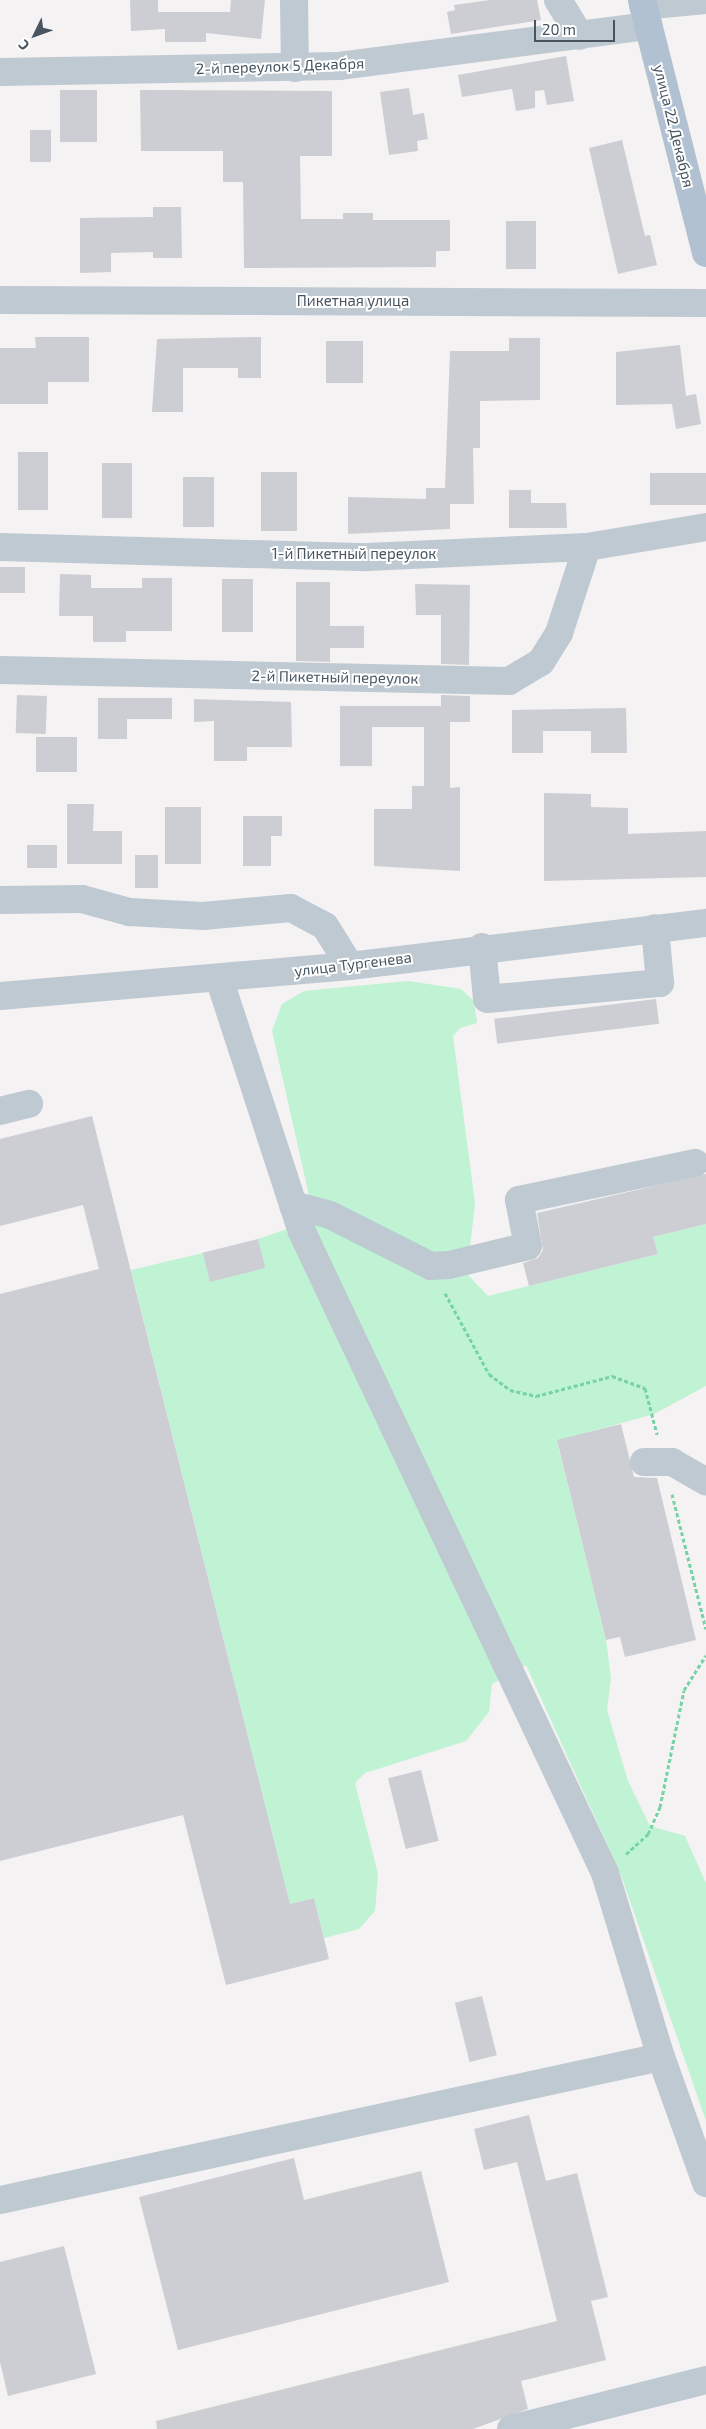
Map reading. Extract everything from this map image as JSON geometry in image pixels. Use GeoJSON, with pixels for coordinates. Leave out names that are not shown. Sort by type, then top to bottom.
{"type":"FeatureCollection","features":[{"type":"Feature","properties":{"kind":"main road","name":"улица 22 Декабря"},"geometry":{"type":"LineString","coordinates":[[644,11],[706,253]]}},
{"type":"Feature","properties":{"kind":"street"},"geometry":{"type":"LineString","coordinates":[[294,0],[295,68]]}},
{"type":"Feature","properties":{"kind":"street"},"geometry":{"type":"LineString","coordinates":[[558,0],[580,36]]}},
{"type":"Feature","properties":{"kind":"street","name":"2-й переулок 5 Декабря"},"geometry":{"type":"LineString","coordinates":[[0,72],[295,68],[580,36],[644,11],[706,0]]}},
{"type":"Feature","properties":{"kind":"street","name":"Пикетная улица"},"geometry":{"type":"LineString","coordinates":[[0,300],[706,303]]}},
{"type":"Feature","properties":{"kind":"street","name":"1-й Пикетный переулок"},"geometry":{"type":"LineString","coordinates":[[0,547],[367,557],[587,547],[706,527]]}},
{"type":"Feature","properties":{"kind":"street","name":"2-й Пикетный переулок"},"geometry":{"type":"LineString","coordinates":[[0,670],[510,681],[541,662],[559,634],[587,547]]}},
{"type":"Feature","properties":{"kind":"street"},"geometry":{"type":"LineString","coordinates":[[0,900],[82,900],[129,912],[203,916],[291,908],[326,926],[350,966]]}},
{"type":"Feature","properties":{"kind":"street","name":"улица Тургенева"},"geometry":{"type":"LineString","coordinates":[[0,996],[350,966],[482,947],[706,923]]}},
{"type":"Feature","properties":{"kind":"street"},"geometry":{"type":"LineString","coordinates":[[482,947],[487,1000],[660,983],[655,928]]}},
{"type":"Feature","properties":{"kind":"street"},"geometry":{"type":"LineString","coordinates":[[219,978],[293,1205],[605,1873],[661,2057],[706,2183]]}},
{"type":"Feature","properties":{"kind":"street"},"geometry":{"type":"LineString","coordinates":[[0,1111],[29,1104]]}},
{"type":"Feature","properties":{"kind":"street"},"geometry":{"type":"LineString","coordinates":[[293,1205],[330,1215],[431,1266],[528,1246],[519,1200],[695,1163]]}},
{"type":"Feature","properties":{"kind":"street"},"geometry":{"type":"LineString","coordinates":[[654,1461],[706,1482]]}},
{"type":"Feature","properties":{"kind":"street"},"geometry":{"type":"LineString","coordinates":[[0,2200],[661,2057]]}},
{"type":"Feature","properties":{"kind":"street"},"geometry":{"type":"LineString","coordinates":[[511,2429],[706,2380]]}},
{"type":"Feature","properties":{"kind":"path"},"geometry":{"type":"LineString","coordinates":[[431,1266],[489,1374],[510,1390],[536,1396],[612,1376],[645,1388],[654,1461],[706,1629]]}},
{"type":"Feature","properties":{"kind":"path"},"geometry":{"type":"LineString","coordinates":[[605,1873],[648,1834],[660,1807],[684,1690],[706,1655]]}},
{"type":"Feature","properties":{"kind":"green space"},"geometry":{"type":"Polygon","coordinates":[[[408,981],[461,989],[474,1001],[477,1023],[460,1028],[453,1036],[475,1203],[467,1274],[488,1296],[658,1254],[653,1237],[706,1224],[706,1386],[654,1414],[557,1441],[606,1640],[611,1678],[607,1710],[628,1781],[650,1826],[685,1836],[706,1883],[706,2121],[621,1875],[526,1665],[492,1684],[489,1712],[466,1741],[365,1773],[355,1783],[378,1874],[375,1911],[359,1929],[324,1938],[314,1898],[290,1904],[131,1270],[203,1253],[211,1281],[264,1268],[258,1239],[311,1221],[312,1209],[272,1031],[282,1004],[304,991],[408,981]]]}},
{"type":"Feature","properties":{"kind":"building"},"geometry":{"type":"Polygon","coordinates":[[[130,0],[158,0],[158,12],[230,12],[231,0],[265,0],[261,39],[206,33],[206,42],[165,42],[165,29],[131,31],[130,0]]]}},
{"type":"Feature","properties":{"kind":"building"},"geometry":{"type":"Polygon","coordinates":[[[490,0],[537,0],[541,20],[451,34],[447,12],[455,10],[454,5],[490,0]]]}},
{"type":"Feature","properties":{"kind":"building"},"geometry":{"type":"Polygon","coordinates":[[[566,56],[574,101],[547,105],[544,90],[535,91],[535,108],[516,111],[512,89],[462,97],[458,75],[566,56]]]}},
{"type":"Feature","properties":{"kind":"building"},"geometry":{"type":"Polygon","coordinates":[[[409,88],[413,115],[424,113],[428,139],[417,141],[418,151],[389,155],[380,92],[409,88]]]}},
{"type":"Feature","properties":{"kind":"building"},"geometry":{"type":"Polygon","coordinates":[[[60,90],[97,90],[97,142],[60,142],[60,90]]]}},
{"type":"Feature","properties":{"kind":"building"},"geometry":{"type":"Polygon","coordinates":[[[140,90],[332,91],[332,156],[300,156],[301,219],[343,219],[343,213],[373,213],[373,220],[450,220],[450,251],[436,251],[436,267],[244,268],[243,182],[223,182],[223,151],[141,151],[140,90]]]}},
{"type":"Feature","properties":{"kind":"building"},"geometry":{"type":"Polygon","coordinates":[[[30,130],[51,130],[51,162],[30,162],[30,130]]]}},
{"type":"Feature","properties":{"kind":"building"},"geometry":{"type":"Polygon","coordinates":[[[622,140],[645,236],[650,235],[657,265],[618,274],[589,148],[622,140]]]}},
{"type":"Feature","properties":{"kind":"building"},"geometry":{"type":"Polygon","coordinates":[[[153,207],[181,207],[182,258],[153,258],[153,252],[111,253],[111,272],[80,273],[80,218],[153,217],[153,207]]]}},
{"type":"Feature","properties":{"kind":"building"},"geometry":{"type":"Polygon","coordinates":[[[506,221],[536,221],[536,269],[506,269],[506,221]]]}},
{"type":"Feature","properties":{"kind":"building"},"geometry":{"type":"Polygon","coordinates":[[[35,337],[89,337],[89,382],[48,382],[48,404],[0,404],[0,348],[36,348],[35,337]]]}},
{"type":"Feature","properties":{"kind":"building"},"geometry":{"type":"Polygon","coordinates":[[[261,337],[261,378],[238,378],[238,368],[183,368],[183,412],[152,412],[157,339],[261,337]]]}},
{"type":"Feature","properties":{"kind":"building"},"geometry":{"type":"Polygon","coordinates":[[[509,338],[540,338],[540,400],[480,401],[480,448],[473,448],[474,504],[450,504],[450,529],[348,534],[348,497],[426,499],[426,488],[445,488],[450,351],[509,351],[509,338]]]}},
{"type":"Feature","properties":{"kind":"building"},"geometry":{"type":"Polygon","coordinates":[[[326,341],[363,341],[363,383],[326,383],[326,341]]]}},
{"type":"Feature","properties":{"kind":"building"},"geometry":{"type":"Polygon","coordinates":[[[680,345],[686,396],[696,394],[701,424],[676,429],[672,404],[616,405],[616,352],[680,345]]]}},
{"type":"Feature","properties":{"kind":"building"},"geometry":{"type":"Polygon","coordinates":[[[18,452],[48,452],[48,510],[18,510],[18,452]]]}},
{"type":"Feature","properties":{"kind":"building"},"geometry":{"type":"Polygon","coordinates":[[[102,463],[132,463],[132,518],[102,518],[102,463]]]}},
{"type":"Feature","properties":{"kind":"building"},"geometry":{"type":"Polygon","coordinates":[[[261,472],[297,472],[297,531],[261,531],[261,472]]]}},
{"type":"Feature","properties":{"kind":"building"},"geometry":{"type":"Polygon","coordinates":[[[650,473],[706,473],[706,505],[650,505],[650,473]]]}},
{"type":"Feature","properties":{"kind":"building"},"geometry":{"type":"Polygon","coordinates":[[[183,477],[214,477],[214,527],[183,527],[183,477]]]}},
{"type":"Feature","properties":{"kind":"building"},"geometry":{"type":"Polygon","coordinates":[[[509,490],[531,490],[531,503],[566,503],[567,528],[509,528],[509,490]]]}},
{"type":"Feature","properties":{"kind":"building"},"geometry":{"type":"Polygon","coordinates":[[[0,567],[25,567],[25,593],[0,593],[0,567]]]}},
{"type":"Feature","properties":{"kind":"building"},"geometry":{"type":"Polygon","coordinates":[[[60,574],[91,575],[91,588],[142,588],[142,578],[172,578],[172,631],[126,631],[126,642],[93,642],[93,616],[59,616],[60,574]]]}},
{"type":"Feature","properties":{"kind":"building"},"geometry":{"type":"Polygon","coordinates":[[[222,579],[253,579],[253,632],[222,632],[222,579]]]}},
{"type":"Feature","properties":{"kind":"building"},"geometry":{"type":"Polygon","coordinates":[[[296,582],[330,582],[330,626],[364,626],[364,648],[330,648],[330,662],[296,661],[296,582]]]}},
{"type":"Feature","properties":{"kind":"building"},"geometry":{"type":"Polygon","coordinates":[[[415,584],[470,585],[469,665],[441,664],[441,615],[416,615],[415,584]]]}},
{"type":"Feature","properties":{"kind":"building"},"geometry":{"type":"Polygon","coordinates":[[[17,695],[47,696],[46,734],[16,733],[17,695]]]}},
{"type":"Feature","properties":{"kind":"building"},"geometry":{"type":"Polygon","coordinates":[[[441,695],[470,696],[470,722],[450,722],[450,788],[460,787],[460,871],[374,866],[374,809],[412,809],[412,786],[424,786],[424,727],[372,727],[372,766],[340,766],[340,706],[441,706],[441,695]]]}},
{"type":"Feature","properties":{"kind":"building"},"geometry":{"type":"Polygon","coordinates":[[[98,698],[172,698],[172,719],[127,719],[127,739],[98,739],[98,698]]]}},
{"type":"Feature","properties":{"kind":"building"},"geometry":{"type":"Polygon","coordinates":[[[194,699],[291,702],[292,747],[247,747],[247,761],[214,761],[214,721],[194,722],[194,699]]]}},
{"type":"Feature","properties":{"kind":"building"},"geometry":{"type":"Polygon","coordinates":[[[626,708],[627,753],[591,753],[591,731],[543,731],[543,753],[512,753],[512,710],[626,708]]]}},
{"type":"Feature","properties":{"kind":"building"},"geometry":{"type":"Polygon","coordinates":[[[36,737],[77,737],[77,772],[36,772],[36,737]]]}},
{"type":"Feature","properties":{"kind":"building"},"geometry":{"type":"Polygon","coordinates":[[[544,793],[591,794],[591,807],[628,808],[628,834],[706,831],[706,877],[544,881],[544,793]]]}},
{"type":"Feature","properties":{"kind":"building"},"geometry":{"type":"Polygon","coordinates":[[[67,804],[94,804],[93,831],[122,831],[122,864],[67,864],[67,804]]]}},
{"type":"Feature","properties":{"kind":"building"},"geometry":{"type":"Polygon","coordinates":[[[165,807],[201,807],[201,864],[165,864],[165,807]]]}},
{"type":"Feature","properties":{"kind":"building"},"geometry":{"type":"Polygon","coordinates":[[[243,816],[282,816],[282,836],[271,836],[271,866],[243,866],[243,816]]]}},
{"type":"Feature","properties":{"kind":"building"},"geometry":{"type":"Polygon","coordinates":[[[27,845],[57,845],[57,868],[27,868],[27,845]]]}},
{"type":"Feature","properties":{"kind":"building"},"geometry":{"type":"Polygon","coordinates":[[[135,855],[158,855],[158,888],[135,888],[135,855]]]}},
{"type":"Feature","properties":{"kind":"building"},"geometry":{"type":"Polygon","coordinates":[[[656,999],[659,1024],[497,1044],[494,1019],[656,999]]]}},
{"type":"Feature","properties":{"kind":"building"},"geometry":{"type":"Polygon","coordinates":[[[92,1116],[290,1904],[314,1898],[329,1959],[226,1985],[183,1815],[0,1861],[0,1294],[99,1269],[83,1205],[0,1226],[0,1139],[92,1116]]]}},
{"type":"Feature","properties":{"kind":"building"},"geometry":{"type":"Polygon","coordinates":[[[706,1174],[706,1224],[653,1237],[658,1254],[529,1286],[523,1263],[538,1258],[543,1250],[537,1213],[706,1174]]]}},
{"type":"Feature","properties":{"kind":"building"},"geometry":{"type":"Polygon","coordinates":[[[258,1239],[265,1268],[210,1282],[203,1253],[258,1239]]]}},
{"type":"Feature","properties":{"kind":"building"},"geometry":{"type":"Polygon","coordinates":[[[621,1424],[634,1477],[657,1478],[696,1640],[625,1657],[620,1637],[606,1640],[557,1440],[621,1424]]]}},
{"type":"Feature","properties":{"kind":"building"},"geometry":{"type":"Polygon","coordinates":[[[421,1770],[439,1841],[406,1849],[388,1778],[421,1770]]]}},
{"type":"Feature","properties":{"kind":"building"},"geometry":{"type":"Polygon","coordinates":[[[482,1996],[497,2055],[470,2062],[455,2003],[482,1996]]]}},
{"type":"Feature","properties":{"kind":"building"},"geometry":{"type":"Polygon","coordinates":[[[529,2115],[546,2181],[577,2173],[608,2297],[591,2301],[606,2360],[521,2381],[528,2409],[473,2429],[157,2429],[156,2421],[557,2321],[517,2162],[484,2170],[474,2129],[529,2115]]]}},
{"type":"Feature","properties":{"kind":"building"},"geometry":{"type":"Polygon","coordinates":[[[294,2158],[304,2200],[421,2171],[449,2282],[178,2350],[139,2197],[294,2158]]]}},
{"type":"Feature","properties":{"kind":"building"},"geometry":{"type":"Polygon","coordinates":[[[64,2246],[96,2374],[8,2396],[0,2362],[0,2262],[64,2246]]]}}]}
